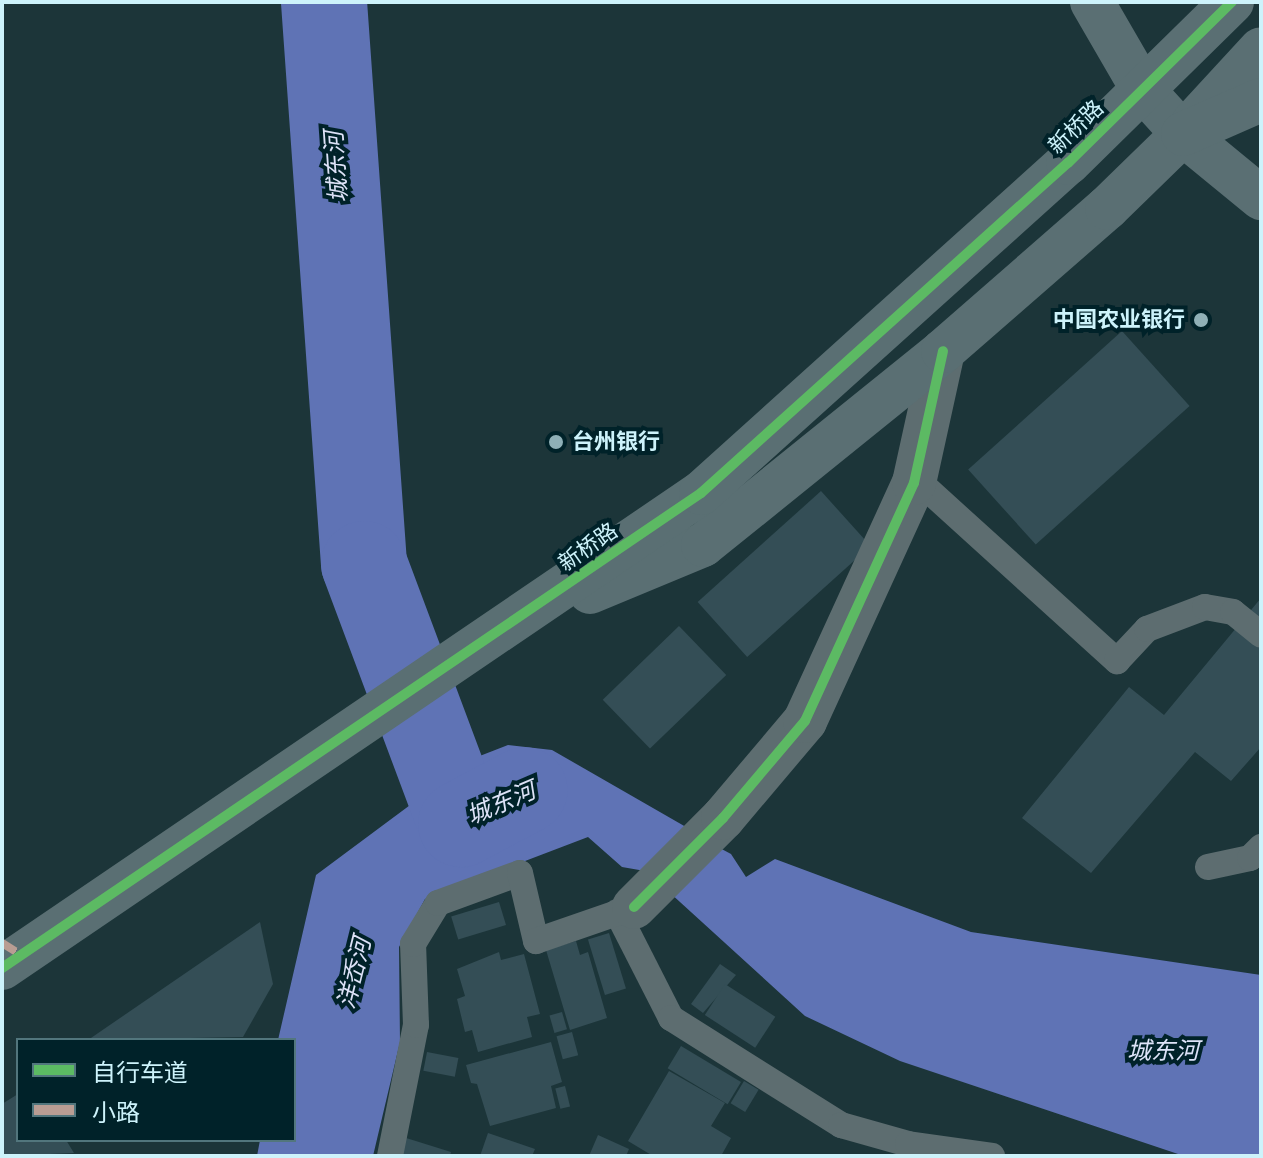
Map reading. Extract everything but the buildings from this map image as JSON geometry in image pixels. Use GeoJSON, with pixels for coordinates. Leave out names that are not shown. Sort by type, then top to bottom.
{"type":"FeatureCollection","features":[{"type":"Feature","properties":{"kind":"street"},"geometry":{"type":"LineString","coordinates":[[1092,2],[1143,90],[1183,134],[1261,198]]}},
{"type":"Feature","properties":{"kind":"street","name":"新桥路"},"geometry":{"type":"LineString","coordinates":[[8,955],[503,629],[701,493],[1143,90],[1232,2]]}},
{"type":"Feature","properties":{"kind":"street"},"geometry":{"type":"LineString","coordinates":[[1183,134],[1261,49]]}},
{"type":"Feature","properties":{"kind":"street","name":"新桥路"},"geometry":{"type":"LineString","coordinates":[[503,629],[703,545],[943,351],[1107,208],[1183,134],[1261,100]]}},
{"type":"Feature","properties":{"kind":"street"},"geometry":{"type":"LineString","coordinates":[[626,909],[723,818],[805,721],[864,601],[915,478],[943,351]]}},
{"type":"Feature","properties":{"kind":"lane"},"geometry":{"type":"LineString","coordinates":[[915,478],[1117,661],[1147,629],[1205,607],[1233,612],[1261,635]]}},
{"type":"Feature","properties":{"kind":"lane"},"geometry":{"type":"LineString","coordinates":[[1208,867],[1250,858],[1261,847]]}},
{"type":"Feature","properties":{"kind":"lane"},"geometry":{"type":"LineString","coordinates":[[390,1156],[416,1025],[413,944],[438,903],[520,873],[536,941],[626,909],[671,1018],[841,1125],[908,1144],[992,1156]]}},
{"type":"Feature","properties":{"kind":"water","name":"洋岙河"},"geometry":{"type":"Polygon","coordinates":[[[508,745],[552,750],[686,827],[645,871],[622,867],[588,837],[425,899],[399,947],[400,1042],[373,1156],[257,1156],[260,1142],[296,1142],[296,1038],[278,1038],[316,875],[472,759],[508,745]]]}},
{"type":"Feature","properties":{"kind":"water","name":"城东河"},"geometry":{"type":"Polygon","coordinates":[[[716,846],[731,854],[746,877],[775,859],[971,932],[1261,975],[1261,1156],[1184,1156],[900,1061],[805,1016],[669,892],[716,846]]]}},
{"type":"Feature","properties":{"kind":"waterway","name":"城东河"},"geometry":{"type":"LineString","coordinates":[[324,2],[364,564],[461,824],[525,790]]}},
{"type":"Feature","properties":{"kind":"marked path"},"geometry":{"type":"LineString","coordinates":[[2,943],[21,955]]}},
{"type":"Feature","properties":{"kind":"cycle path"},"geometry":{"type":"LineString","coordinates":[[2,968],[701,493],[1068,163],[1232,2]]}},
{"type":"Feature","properties":{"kind":"cycle path"},"geometry":{"type":"LineString","coordinates":[[634,907],[723,818],[805,721],[914,483],[943,351]]}},
{"type":"Feature","properties":{"kind":"place","name":"中国农业银行"},"geometry":{"type":"Point","coordinates":[1201,320]}},
{"type":"Feature","properties":{"kind":"place","name":"台州银行"},"geometry":{"type":"Point","coordinates":[556,442]}}]}
